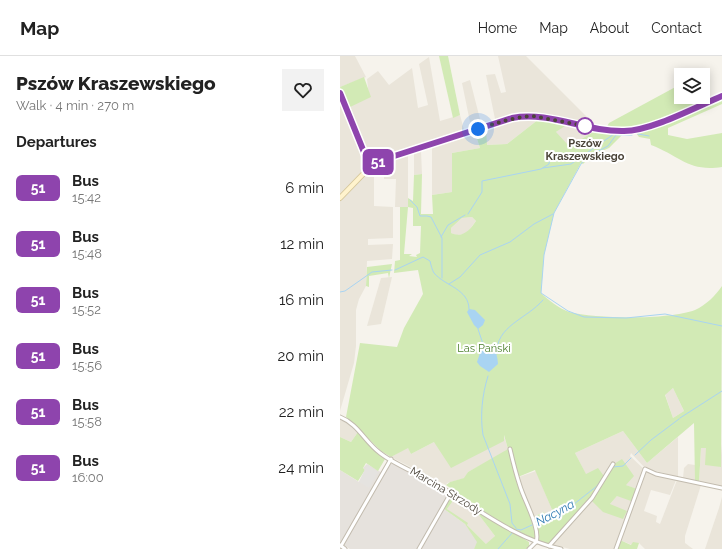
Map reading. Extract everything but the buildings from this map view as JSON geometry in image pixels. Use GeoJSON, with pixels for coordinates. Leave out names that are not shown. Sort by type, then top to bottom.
{"type":"FeatureCollection","features":[{"type":"Feature","properties":{"kind":"street"},"geometry":{"type":"LineString","coordinates":[[340,93],[372,166]]}},
{"type":"Feature","properties":{"kind":"street"},"geometry":{"type":"LineString","coordinates":[[340,198],[372,166],[385,159],[512,118],[533,116],[601,129],[626,131],[648,127],[722,96]]}},
{"type":"Feature","properties":{"kind":"street","name":"Marcina Strzody"},"geometry":{"type":"LineString","coordinates":[[340,417],[349,420],[380,453],[451,493],[511,530],[536,542],[561,549]]}},
{"type":"Feature","properties":{"kind":"street"},"geometry":{"type":"LineString","coordinates":[[510,450],[520,487],[534,524],[537,539],[529,549]]}},
{"type":"Feature","properties":{"kind":"street"},"geometry":{"type":"LineString","coordinates":[[345,549],[340,546],[391,459]]}},
{"type":"Feature","properties":{"kind":"street"},"geometry":{"type":"LineString","coordinates":[[549,546],[592,498],[613,464]]}},
{"type":"Feature","properties":{"kind":"street"},"geometry":{"type":"LineString","coordinates":[[616,549],[645,469],[656,474],[722,488]]}},
{"type":"Feature","properties":{"kind":"street"},"geometry":{"type":"LineString","coordinates":[[419,549],[451,493]]}},
{"type":"Feature","properties":{"kind":"shaded area"},"geometry":{"type":"Polygon","coordinates":[[[340,56],[355,56],[366,77],[340,87],[340,56]]]}},
{"type":"Feature","properties":{"kind":"shaded area"},"geometry":{"type":"Polygon","coordinates":[[[498,56],[526,56],[595,125],[597,130],[569,146],[555,133],[571,120],[527,113],[514,117],[539,119],[507,144],[487,145],[475,133],[480,148],[452,153],[452,192],[432,195],[432,148],[421,151],[422,174],[414,175],[414,152],[408,154],[408,207],[395,207],[396,179],[384,179],[384,161],[374,166],[374,206],[393,207],[393,238],[368,239],[368,245],[393,244],[392,259],[367,261],[366,286],[359,299],[356,310],[356,346],[354,363],[340,411],[340,89],[347,107],[369,97],[367,79],[378,71],[389,85],[412,68],[418,108],[428,105],[419,64],[429,57],[440,121],[460,115],[464,130],[471,127],[462,83],[470,80],[481,123],[495,119],[486,75],[495,74],[501,93],[506,92],[498,56]]]}},
{"type":"Feature","properties":{"kind":"shaded area"},"geometry":{"type":"Polygon","coordinates":[[[472,217],[476,221],[466,234],[457,235],[450,233],[451,228],[462,218],[472,217]]]}},
{"type":"Feature","properties":{"kind":"shaded area"},"geometry":{"type":"Polygon","coordinates":[[[392,277],[381,324],[367,326],[381,278],[392,277]]]}},
{"type":"Feature","properties":{"kind":"shaded area"},"geometry":{"type":"Polygon","coordinates":[[[673,388],[684,411],[673,418],[665,394],[673,388]]]}},
{"type":"Feature","properties":{"kind":"shaded area"},"geometry":{"type":"Polygon","coordinates":[[[340,420],[349,422],[358,432],[351,442],[340,437],[340,420]]]}},
{"type":"Feature","properties":{"kind":"shaded area"},"geometry":{"type":"Polygon","coordinates":[[[623,431],[647,463],[678,437],[678,477],[645,468],[631,453],[630,456],[646,471],[676,480],[670,495],[651,490],[644,511],[657,516],[656,522],[660,524],[677,480],[701,485],[685,536],[685,543],[693,549],[645,549],[639,543],[632,545],[620,540],[615,549],[570,549],[551,544],[591,500],[610,504],[617,496],[636,489],[626,485],[613,462],[604,477],[586,475],[575,453],[623,431]]]}},
{"type":"Feature","properties":{"kind":"shaded area"},"geometry":{"type":"Polygon","coordinates":[[[503,433],[508,449],[468,472],[465,478],[447,483],[446,485],[391,457],[408,447],[411,454],[434,442],[503,433]]]}},
{"type":"Feature","properties":{"kind":"shaded area"},"geometry":{"type":"Polygon","coordinates":[[[722,444],[722,487],[699,482],[701,448],[706,448],[720,467],[722,444]]]}},
{"type":"Feature","properties":{"kind":"shaded area"},"geometry":{"type":"Polygon","coordinates":[[[367,464],[384,474],[391,464],[394,464],[446,491],[448,495],[439,510],[444,509],[465,524],[478,542],[474,549],[350,549],[340,543],[340,470],[359,482],[365,470],[363,468],[367,464]]]}},
{"type":"Feature","properties":{"kind":"shaded area"},"geometry":{"type":"Polygon","coordinates":[[[688,464],[695,465],[695,481],[683,478],[684,468],[688,464]]]}},
{"type":"Feature","properties":{"kind":"shaded area"},"geometry":{"type":"Polygon","coordinates":[[[367,465],[378,472],[369,488],[359,482],[367,465]]]}},
{"type":"Feature","properties":{"kind":"shaded area"},"geometry":{"type":"Polygon","coordinates":[[[536,471],[553,512],[545,516],[544,512],[533,517],[519,477],[536,471]]]}},
{"type":"Feature","properties":{"kind":"shaded area"},"geometry":{"type":"Polygon","coordinates":[[[722,497],[722,549],[705,549],[719,508],[722,497]]]}},
{"type":"Feature","properties":{"kind":"shaded area"},"geometry":{"type":"Polygon","coordinates":[[[455,498],[478,509],[479,515],[495,536],[487,545],[467,525],[447,509],[455,498]]]}},
{"type":"Feature","properties":{"kind":"green space"},"geometry":{"type":"Polygon","coordinates":[[[439,56],[448,56],[460,115],[453,118],[439,56]]]}},
{"type":"Feature","properties":{"kind":"green space"},"geometry":{"type":"Polygon","coordinates":[[[364,77],[371,97],[348,108],[340,87],[364,77]]]}},
{"type":"Feature","properties":{"kind":"green space"},"geometry":{"type":"Polygon","coordinates":[[[674,88],[674,104],[697,104],[660,120],[634,127],[606,128],[609,123],[674,88]]]}},
{"type":"Feature","properties":{"kind":"green space"},"geometry":{"type":"Polygon","coordinates":[[[722,99],[722,104],[668,128],[668,135],[687,139],[722,133],[722,167],[710,168],[692,165],[651,145],[650,139],[639,137],[636,133],[710,104],[722,99]]]}},
{"type":"Feature","properties":{"kind":"green space","name":"Las Pański"},"geometry":{"type":"Polygon","coordinates":[[[539,119],[568,124],[556,132],[569,146],[597,130],[623,134],[609,148],[591,156],[583,164],[581,163],[554,213],[544,255],[541,293],[558,307],[569,312],[597,316],[668,316],[695,310],[703,306],[722,286],[721,467],[705,465],[706,448],[701,448],[699,482],[695,481],[694,423],[647,463],[623,431],[575,453],[586,474],[598,468],[606,479],[614,464],[622,459],[634,476],[626,485],[637,489],[631,501],[617,496],[610,504],[627,511],[623,519],[603,512],[591,500],[549,544],[508,526],[446,485],[450,482],[464,478],[468,472],[508,449],[504,435],[504,441],[451,468],[434,442],[411,454],[408,448],[391,457],[381,451],[346,417],[360,343],[397,347],[404,328],[423,294],[418,270],[394,273],[395,261],[400,260],[400,207],[408,207],[408,198],[413,201],[414,175],[422,174],[421,214],[433,214],[432,195],[452,192],[452,153],[480,148],[475,133],[486,130],[487,145],[507,144],[539,119]],[[408,207],[404,254],[412,254],[409,256],[417,257],[416,255],[420,253],[421,226],[413,226],[413,208],[408,207]],[[472,217],[462,218],[451,228],[451,233],[459,235],[465,233],[476,221],[472,217]],[[673,388],[665,395],[673,418],[684,411],[673,388]],[[535,470],[518,477],[531,518],[544,512],[545,516],[553,512],[535,470]]]}},
{"type":"Feature","properties":{"kind":"green space"},"geometry":{"type":"Polygon","coordinates":[[[392,264],[389,278],[388,273],[369,276],[369,287],[366,286],[367,267],[392,264]]]}},
{"type":"Feature","properties":{"kind":"green space"},"geometry":{"type":"Polygon","coordinates":[[[358,432],[385,459],[378,471],[366,463],[363,468],[365,470],[358,481],[340,470],[340,437],[351,442],[358,432]]]}},
{"type":"Feature","properties":{"kind":"green space"},"geometry":{"type":"Polygon","coordinates":[[[455,498],[447,509],[468,523],[467,525],[486,544],[495,536],[479,515],[478,509],[529,542],[529,547],[526,549],[474,549],[477,542],[465,524],[444,509],[450,499],[455,498]]]}},
{"type":"Feature","properties":{"kind":"green space"},"geometry":{"type":"Polygon","coordinates":[[[620,540],[631,545],[633,542],[639,543],[637,549],[617,549],[620,540]]]}},
{"type":"Feature","properties":{"kind":"water"},"geometry":{"type":"Polygon","coordinates":[[[469,309],[475,310],[485,320],[483,325],[478,329],[467,312],[469,309]]]}},
{"type":"Feature","properties":{"kind":"water"},"geometry":{"type":"Polygon","coordinates":[[[483,344],[493,349],[497,356],[498,364],[489,372],[477,362],[483,344]]]}},
{"type":"Feature","properties":{"kind":"waterway"},"geometry":{"type":"LineString","coordinates":[[543,168],[571,164],[614,134]]}},
{"type":"Feature","properties":{"kind":"waterway"},"geometry":{"type":"LineString","coordinates":[[638,134],[649,136]]}},
{"type":"Feature","properties":{"kind":"waterway"},"geometry":{"type":"LineString","coordinates":[[632,135],[616,135],[608,146],[587,157],[581,164],[554,213],[544,255],[541,293],[568,311],[584,317],[626,318],[665,314],[722,326]]}},
{"type":"Feature","properties":{"kind":"waterway"},"geometry":{"type":"LineString","coordinates":[[468,214],[482,192],[482,181],[541,169],[549,164],[550,154]]}},
{"type":"Feature","properties":{"kind":"waterway"},"geometry":{"type":"LineString","coordinates":[[410,200],[417,207],[420,216],[431,217],[442,238],[442,278]]}},
{"type":"Feature","properties":{"kind":"waterway"},"geometry":{"type":"LineString","coordinates":[[449,284],[460,277],[480,255],[510,242],[534,224],[553,214]]}},
{"type":"Feature","properties":{"kind":"waterway"},"geometry":{"type":"LineString","coordinates":[[441,237],[448,225],[465,215]]}},
{"type":"Feature","properties":{"kind":"waterway"},"geometry":{"type":"LineString","coordinates":[[395,270],[423,257],[430,261],[434,273],[461,292],[468,302],[469,309]]}},
{"type":"Feature","properties":{"kind":"waterway"},"geometry":{"type":"LineString","coordinates":[[340,292],[345,291],[372,272],[392,270]]}},
{"type":"Feature","properties":{"kind":"waterway"},"geometry":{"type":"LineString","coordinates":[[497,354],[498,344],[501,336],[506,330],[543,300]]}},
{"type":"Feature","properties":{"kind":"waterway"},"geometry":{"type":"LineString","coordinates":[[478,329],[483,344]]}},
{"type":"Feature","properties":{"kind":"waterway"},"geometry":{"type":"LineString","coordinates":[[488,376],[482,406],[483,435],[510,504],[512,523],[516,528]]}},
{"type":"Feature","properties":{"kind":"waterway","name":"Nacyna"},"geometry":{"type":"LineString","coordinates":[[680,418],[722,391]]}},
{"type":"Feature","properties":{"kind":"waterway","name":"Nacyna"},"geometry":{"type":"LineString","coordinates":[[635,455],[651,440],[679,419]]}},
{"type":"Feature","properties":{"kind":"waterway","name":"Nacyna"},"geometry":{"type":"LineString","coordinates":[[613,467],[623,466],[631,458]]}},
{"type":"Feature","properties":{"kind":"waterway","name":"Nacyna"},"geometry":{"type":"LineString","coordinates":[[516,529],[521,530],[569,508],[597,486],[608,470]]}},
{"type":"Feature","properties":{"kind":"waterway","name":"Nacyna"},"geometry":{"type":"LineString","coordinates":[[498,549],[513,532]]}},
{"type":"Feature","properties":{"kind":"bus line","name":"51"},"geometry":{"type":"LineString","coordinates":[[340,93],[367,163],[370,167],[385,159],[512,118],[533,116],[601,129],[626,131],[648,127],[722,96]]}},
{"type":"Feature","properties":{"kind":"place","name":"Pszów Kraszewskiego"},"geometry":{"type":"Point","coordinates":[585,126]}},
{"type":"Feature","properties":{"kind":"route"},"geometry":{"type":"LineString","coordinates":[[478,129],[512,118],[525,116],[533,116],[585,126]]}}]}
